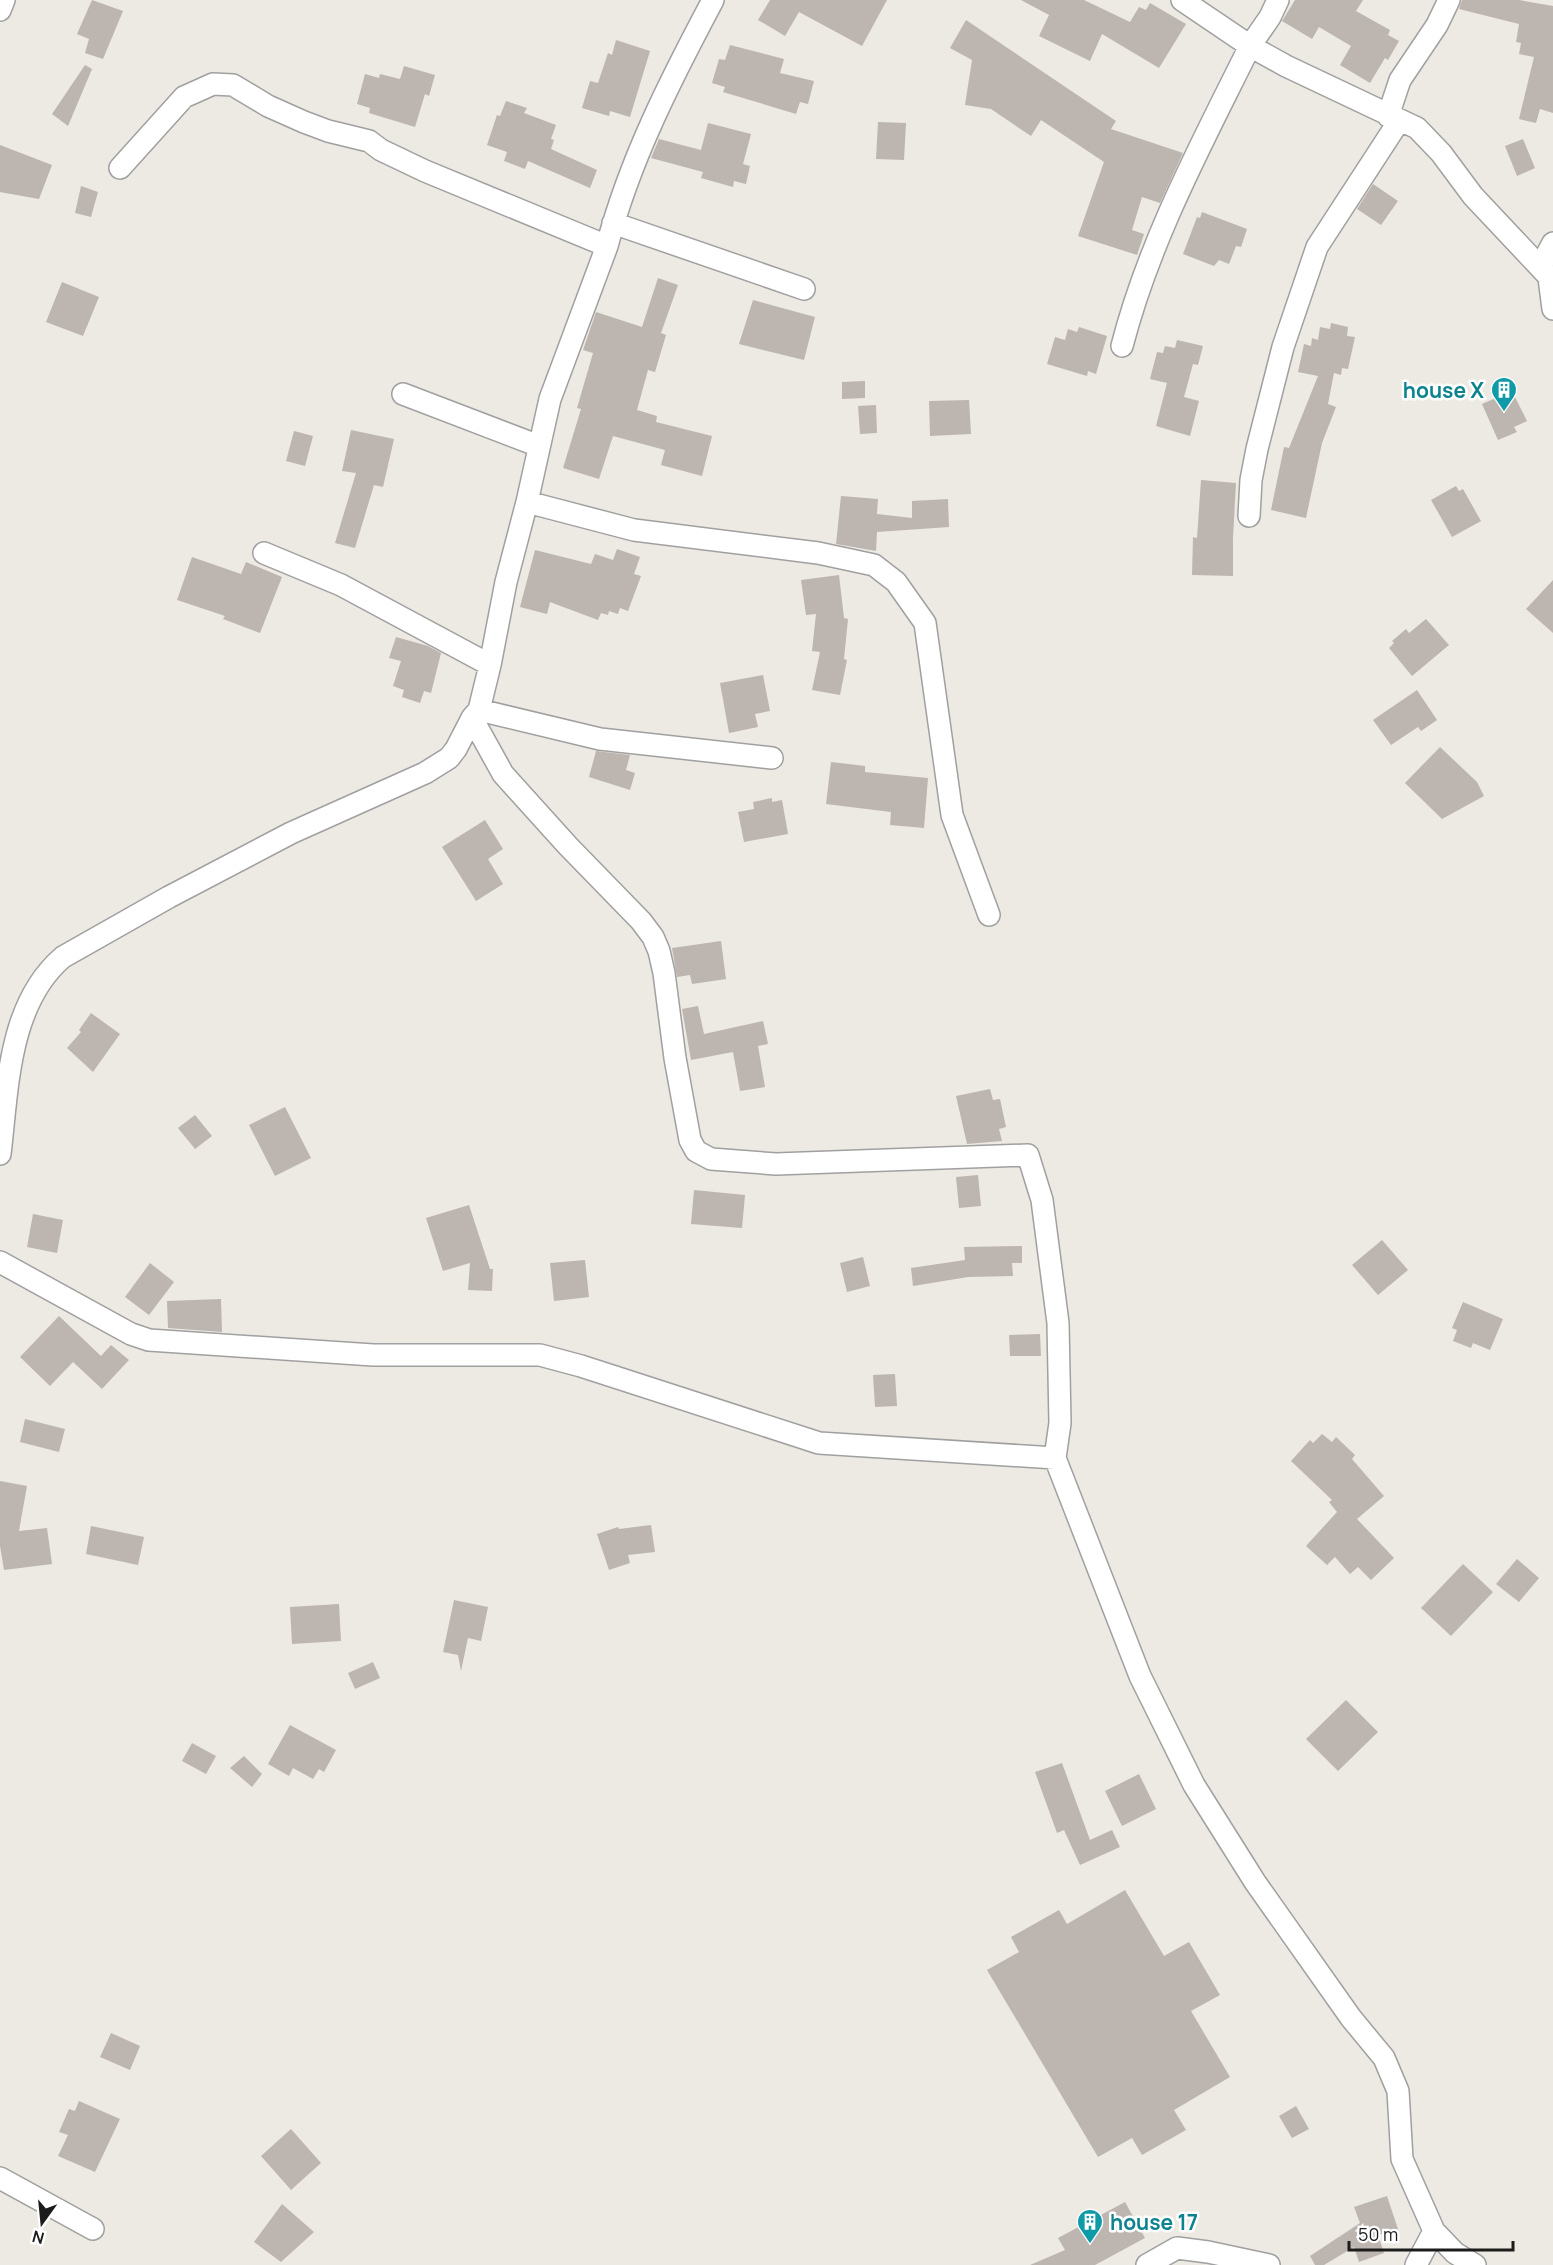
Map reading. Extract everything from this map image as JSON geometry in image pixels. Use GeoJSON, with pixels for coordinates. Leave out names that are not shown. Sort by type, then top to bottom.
{"type":"FeatureCollection","features":[{"type":"Feature","properties":{"kind":"street"},"geometry":{"type":"LineString","coordinates":[[0,10],[4,0]]}},
{"type":"Feature","properties":{"kind":"street"},"geometry":{"type":"LineString","coordinates":[[0,1154],[11,1055],[32,999],[52,967],[63,957],[291,833],[425,773],[449,758],[456,749],[475,714],[490,664],[506,582],[550,399],[657,108],[713,0]]}},
{"type":"Feature","properties":{"kind":"street"},"geometry":{"type":"LineString","coordinates":[[1182,0],[1250,46],[1394,119],[1417,128],[1442,153],[1473,196],[1547,275]]}},
{"type":"Feature","properties":{"kind":"street"},"geometry":{"type":"LineString","coordinates":[[1122,346],[1130,315],[1159,237],[1250,46],[1270,17],[1278,0]]}},
{"type":"Feature","properties":{"kind":"street"},"geometry":{"type":"LineString","coordinates":[[1249,516],[1251,480],[1283,347],[1317,247],[1394,119],[1400,80],[1437,25],[1449,0]]}},
{"type":"Feature","properties":{"kind":"street"},"geometry":{"type":"LineString","coordinates":[[120,168],[184,97],[213,84],[233,85],[268,106],[304,122],[369,141],[381,150],[425,171],[607,246]]}},
{"type":"Feature","properties":{"kind":"street"},"geometry":{"type":"LineString","coordinates":[[613,223],[804,289]]}},
{"type":"Feature","properties":{"kind":"street"},"geometry":{"type":"LineString","coordinates":[[1553,243],[1547,275],[1553,309]]}},
{"type":"Feature","properties":{"kind":"street"},"geometry":{"type":"LineString","coordinates":[[403,394],[539,446]]}},
{"type":"Feature","properties":{"kind":"street"},"geometry":{"type":"LineString","coordinates":[[527,502],[634,530],[818,553],[874,565],[896,582],[925,623],[952,815],[989,915]]}},
{"type":"Feature","properties":{"kind":"street"},"geometry":{"type":"LineString","coordinates":[[264,554],[341,585],[490,664]]}},
{"type":"Feature","properties":{"kind":"street"},"geometry":{"type":"LineString","coordinates":[[475,714],[600,739],[772,758]]}},
{"type":"Feature","properties":{"kind":"street"},"geometry":{"type":"LineString","coordinates":[[475,714],[503,774],[568,846],[641,921],[653,937],[659,951],[690,1140],[696,1151],[711,1159],[776,1164],[1028,1155],[1042,1200],[1058,1323],[1060,1423],[1054,1458],[1140,1676],[1194,1785],[1255,1882],[1351,2018],[1384,2058],[1398,2091],[1402,2159],[1434,2230],[1455,2253],[1476,2265]]}},
{"type":"Feature","properties":{"kind":"street"},"geometry":{"type":"LineString","coordinates":[[0,1262],[131,1334],[149,1340],[373,1355],[540,1355],[581,1366],[819,1443],[1054,1458]]}},
{"type":"Feature","properties":{"kind":"street"},"geometry":{"type":"LineString","coordinates":[[0,2178],[93,2229]]}},
{"type":"Feature","properties":{"kind":"street"},"geometry":{"type":"LineString","coordinates":[[1416,2265],[1434,2230]]}},
{"type":"Feature","properties":{"kind":"street"},"geometry":{"type":"LineString","coordinates":[[1147,2265],[1177,2248],[1269,2265]]}},
{"type":"Feature","properties":{"kind":"building"},"geometry":{"type":"Polygon","coordinates":[[[92,0],[123,11],[103,59],[85,53],[89,39],[77,34],[92,0]]]}},
{"type":"Feature","properties":{"kind":"building"},"geometry":{"type":"Polygon","coordinates":[[[770,0],[887,0],[862,46],[799,12],[785,36],[758,20],[770,0]]]}},
{"type":"Feature","properties":{"kind":"building"},"geometry":{"type":"Polygon","coordinates":[[[1021,0],[1084,0],[1130,22],[1139,7],[1146,10],[1150,3],[1186,24],[1159,68],[1102,34],[1090,61],[1039,36],[1049,15],[1021,0]]]}},
{"type":"Feature","properties":{"kind":"building"},"geometry":{"type":"Polygon","coordinates":[[[1295,0],[1363,0],[1356,11],[1390,30],[1388,35],[1399,41],[1388,60],[1385,58],[1370,83],[1340,65],[1351,46],[1319,27],[1312,39],[1282,21],[1295,0]]]}},
{"type":"Feature","properties":{"kind":"building"},"geometry":{"type":"Polygon","coordinates":[[[1462,0],[1519,0],[1553,6],[1553,113],[1540,109],[1536,123],[1519,119],[1534,57],[1519,54],[1521,43],[1516,42],[1519,24],[1459,9],[1462,0]]]}},
{"type":"Feature","properties":{"kind":"building"},"geometry":{"type":"Polygon","coordinates":[[[966,20],[1116,121],[1111,129],[1183,153],[1160,203],[1142,197],[1132,230],[1144,234],[1137,255],[1078,236],[1104,162],[1041,120],[1031,136],[991,109],[965,105],[972,60],[950,48],[966,20]]]}},
{"type":"Feature","properties":{"kind":"building"},"geometry":{"type":"Polygon","coordinates":[[[616,40],[650,51],[630,117],[610,111],[609,116],[582,108],[590,81],[598,83],[608,53],[612,55],[616,40]]]}},
{"type":"Feature","properties":{"kind":"building"},"geometry":{"type":"Polygon","coordinates":[[[730,45],[784,59],[780,73],[814,81],[808,104],[800,102],[796,114],[723,92],[725,87],[712,83],[719,59],[725,60],[730,45]]]}},
{"type":"Feature","properties":{"kind":"building"},"geometry":{"type":"Polygon","coordinates":[[[85,65],[92,69],[68,126],[52,114],[85,65]]]}},
{"type":"Feature","properties":{"kind":"building"},"geometry":{"type":"Polygon","coordinates":[[[404,66],[435,75],[429,96],[425,94],[415,127],[369,113],[370,108],[357,104],[365,74],[379,78],[380,74],[400,79],[404,66]]]}},
{"type":"Feature","properties":{"kind":"building"},"geometry":{"type":"Polygon","coordinates":[[[506,101],[527,108],[524,113],[556,125],[551,139],[554,140],[551,149],[597,170],[590,188],[528,161],[525,169],[504,161],[507,152],[487,145],[497,115],[500,116],[506,101]]]}},
{"type":"Feature","properties":{"kind":"building"},"geometry":{"type":"Polygon","coordinates":[[[878,122],[906,123],[904,160],[876,159],[878,122]]]}},
{"type":"Feature","properties":{"kind":"building"},"geometry":{"type":"Polygon","coordinates":[[[708,123],[751,134],[743,164],[750,166],[746,184],[734,181],[733,187],[701,178],[703,172],[651,158],[659,139],[701,150],[708,123]]]}},
{"type":"Feature","properties":{"kind":"building"},"geometry":{"type":"Polygon","coordinates":[[[1523,139],[1535,168],[1517,176],[1505,146],[1523,139]]]}},
{"type":"Feature","properties":{"kind":"building"},"geometry":{"type":"Polygon","coordinates":[[[0,145],[52,165],[39,199],[0,192],[0,145]]]}},
{"type":"Feature","properties":{"kind":"building"},"geometry":{"type":"Polygon","coordinates":[[[1373,184],[1398,201],[1381,225],[1357,209],[1373,184]]]}},
{"type":"Feature","properties":{"kind":"building"},"geometry":{"type":"Polygon","coordinates":[[[81,186],[98,192],[91,217],[75,213],[81,186]]]}},
{"type":"Feature","properties":{"kind":"building"},"geometry":{"type":"Polygon","coordinates":[[[1202,212],[1247,229],[1241,247],[1236,246],[1229,264],[1219,260],[1214,266],[1183,254],[1197,217],[1200,218],[1202,212]]]}},
{"type":"Feature","properties":{"kind":"building"},"geometry":{"type":"Polygon","coordinates":[[[658,278],[678,285],[661,333],[666,335],[655,372],[648,370],[637,410],[657,416],[656,422],[712,436],[702,476],[661,465],[665,450],[613,436],[599,479],[563,468],[581,409],[577,408],[593,353],[583,350],[596,312],[642,327],[658,278]]]}},
{"type":"Feature","properties":{"kind":"building"},"geometry":{"type":"Polygon","coordinates":[[[62,282],[99,297],[83,336],[46,322],[62,282]]]}},
{"type":"Feature","properties":{"kind":"building"},"geometry":{"type":"Polygon","coordinates":[[[753,300],[815,317],[804,360],[739,344],[753,300]]]}},
{"type":"Feature","properties":{"kind":"building"},"geometry":{"type":"Polygon","coordinates":[[[1331,323],[1348,327],[1347,336],[1355,337],[1348,369],[1342,368],[1341,375],[1334,373],[1328,404],[1336,407],[1322,443],[1306,518],[1271,510],[1284,447],[1289,448],[1318,376],[1298,372],[1304,344],[1311,346],[1312,338],[1318,340],[1320,327],[1330,329],[1331,323]]]}},
{"type":"Feature","properties":{"kind":"building"},"geometry":{"type":"Polygon","coordinates":[[[1079,327],[1107,336],[1096,374],[1088,371],[1087,376],[1047,364],[1055,337],[1065,340],[1068,329],[1077,332],[1079,327]]]}},
{"type":"Feature","properties":{"kind":"building"},"geometry":{"type":"Polygon","coordinates":[[[1177,340],[1203,346],[1198,365],[1193,364],[1184,397],[1199,401],[1190,436],[1156,426],[1167,383],[1150,379],[1157,352],[1163,353],[1165,346],[1175,348],[1177,340]]]}},
{"type":"Feature","properties":{"kind":"building"},"geometry":{"type":"Polygon","coordinates":[[[865,381],[865,398],[842,399],[842,382],[865,381]]]}},
{"type":"Feature","properties":{"kind":"building","name":"house X"},"geometry":{"type":"Polygon","coordinates":[[[1512,391],[1527,421],[1514,427],[1517,432],[1498,440],[1482,404],[1512,391]]]}},
{"type":"Feature","properties":{"kind":"building"},"geometry":{"type":"Polygon","coordinates":[[[969,400],[971,434],[930,436],[929,401],[969,400]]]}},
{"type":"Feature","properties":{"kind":"building"},"geometry":{"type":"Polygon","coordinates":[[[876,405],[877,433],[860,434],[858,406],[876,405]]]}},
{"type":"Feature","properties":{"kind":"building"},"geometry":{"type":"Polygon","coordinates":[[[351,430],[394,439],[383,487],[374,485],[355,548],[335,543],[356,473],[342,471],[351,430]]]}},
{"type":"Feature","properties":{"kind":"building"},"geometry":{"type":"Polygon","coordinates":[[[294,431],[313,436],[305,466],[286,461],[294,431]]]}},
{"type":"Feature","properties":{"kind":"building"},"geometry":{"type":"Polygon","coordinates":[[[1201,480],[1236,483],[1233,576],[1192,575],[1193,537],[1197,538],[1201,480]]]}},
{"type":"Feature","properties":{"kind":"building"},"geometry":{"type":"Polygon","coordinates":[[[1456,486],[1459,491],[1463,489],[1481,521],[1452,537],[1431,500],[1456,486]]]}},
{"type":"Feature","properties":{"kind":"building"},"geometry":{"type":"Polygon","coordinates":[[[841,496],[878,499],[877,514],[912,518],[912,501],[948,499],[949,527],[877,532],[876,551],[836,544],[841,496]]]}},
{"type":"Feature","properties":{"kind":"building"},"geometry":{"type":"Polygon","coordinates":[[[617,549],[640,557],[634,574],[641,576],[628,611],[620,608],[618,614],[609,611],[608,615],[601,613],[598,620],[550,602],[547,614],[520,607],[535,550],[591,564],[595,554],[613,560],[617,549]]]}},
{"type":"Feature","properties":{"kind":"building"},"geometry":{"type":"Polygon","coordinates":[[[192,557],[241,574],[246,562],[282,577],[260,633],[223,619],[225,616],[177,600],[192,557]]]}},
{"type":"Feature","properties":{"kind":"building"},"geometry":{"type":"Polygon","coordinates":[[[839,575],[844,618],[848,619],[844,659],[847,660],[840,695],[812,690],[820,652],[812,651],[816,614],[806,615],[801,580],[839,575]]]}},
{"type":"Feature","properties":{"kind":"building"},"geometry":{"type":"Polygon","coordinates":[[[1553,580],[1553,633],[1526,609],[1553,580]]]}},
{"type":"Feature","properties":{"kind":"building"},"geometry":{"type":"Polygon","coordinates":[[[1426,619],[1449,645],[1412,676],[1389,648],[1394,643],[1392,641],[1406,629],[1409,633],[1426,619]]]}},
{"type":"Feature","properties":{"kind":"building"},"geometry":{"type":"Polygon","coordinates":[[[396,637],[428,646],[441,653],[431,693],[424,691],[420,703],[402,697],[404,690],[393,686],[401,661],[389,658],[396,637]]]}},
{"type":"Feature","properties":{"kind":"building"},"geometry":{"type":"Polygon","coordinates":[[[763,675],[770,711],[755,714],[758,727],[729,733],[720,683],[763,675]]]}},
{"type":"Feature","properties":{"kind":"building"},"geometry":{"type":"Polygon","coordinates":[[[1417,690],[1437,720],[1421,731],[1418,727],[1391,745],[1373,720],[1417,690]]]}},
{"type":"Feature","properties":{"kind":"building"},"geometry":{"type":"Polygon","coordinates":[[[1440,747],[1477,782],[1484,796],[1442,819],[1405,783],[1440,747]]]}},
{"type":"Feature","properties":{"kind":"building"},"geometry":{"type":"Polygon","coordinates":[[[596,751],[630,755],[626,770],[635,773],[630,790],[589,777],[596,751]]]}},
{"type":"Feature","properties":{"kind":"building"},"geometry":{"type":"Polygon","coordinates":[[[831,762],[865,766],[865,772],[928,778],[924,828],[890,825],[891,812],[826,804],[831,762]]]}},
{"type":"Feature","properties":{"kind":"building"},"geometry":{"type":"Polygon","coordinates":[[[772,798],[772,802],[782,800],[788,834],[744,842],[738,812],[754,809],[753,802],[772,798]]]}},
{"type":"Feature","properties":{"kind":"building"},"geometry":{"type":"Polygon","coordinates":[[[485,820],[503,849],[488,859],[503,884],[476,901],[442,847],[485,820]]]}},
{"type":"Feature","properties":{"kind":"building"},"geometry":{"type":"Polygon","coordinates":[[[721,941],[726,979],[692,984],[690,975],[677,977],[672,948],[721,941]]]}},
{"type":"Feature","properties":{"kind":"building"},"geometry":{"type":"Polygon","coordinates":[[[698,1006],[704,1034],[763,1021],[768,1044],[758,1046],[765,1087],[740,1091],[733,1052],[691,1060],[682,1009],[698,1006]]]}},
{"type":"Feature","properties":{"kind":"building"},"geometry":{"type":"Polygon","coordinates":[[[91,1013],[120,1034],[93,1072],[67,1048],[81,1032],[79,1030],[91,1013]]]}},
{"type":"Feature","properties":{"kind":"building"},"geometry":{"type":"Polygon","coordinates":[[[990,1089],[993,1100],[1000,1099],[1006,1127],[999,1129],[1002,1141],[967,1144],[956,1096],[990,1089]]]}},
{"type":"Feature","properties":{"kind":"building"},"geometry":{"type":"Polygon","coordinates":[[[285,1107],[311,1158],[275,1176],[249,1125],[285,1107]]]}},
{"type":"Feature","properties":{"kind":"building"},"geometry":{"type":"Polygon","coordinates":[[[195,1115],[212,1136],[195,1149],[178,1128],[195,1115]]]}},
{"type":"Feature","properties":{"kind":"building"},"geometry":{"type":"Polygon","coordinates":[[[978,1175],[981,1206],[959,1208],[956,1177],[978,1175]]]}},
{"type":"Feature","properties":{"kind":"building"},"geometry":{"type":"Polygon","coordinates":[[[694,1190],[745,1195],[742,1228],[691,1224],[694,1190]]]}},
{"type":"Feature","properties":{"kind":"building"},"geometry":{"type":"Polygon","coordinates":[[[469,1205],[490,1269],[493,1269],[492,1291],[468,1290],[470,1263],[443,1271],[426,1218],[469,1205]]]}},
{"type":"Feature","properties":{"kind":"building"},"geometry":{"type":"Polygon","coordinates":[[[33,1214],[63,1220],[57,1253],[27,1247],[33,1214]]]}},
{"type":"Feature","properties":{"kind":"building"},"geometry":{"type":"Polygon","coordinates":[[[1382,1240],[1408,1270],[1378,1295],[1352,1265],[1382,1240]]]}},
{"type":"Feature","properties":{"kind":"building"},"geometry":{"type":"Polygon","coordinates":[[[1022,1246],[1022,1263],[1012,1263],[1013,1276],[968,1277],[913,1286],[911,1268],[965,1260],[964,1247],[1022,1246]]]}},
{"type":"Feature","properties":{"kind":"building"},"geometry":{"type":"Polygon","coordinates":[[[863,1257],[870,1286],[847,1292],[840,1263],[863,1257]]]}},
{"type":"Feature","properties":{"kind":"building"},"geometry":{"type":"Polygon","coordinates":[[[585,1260],[589,1297],[554,1301],[550,1263],[585,1260]]]}},
{"type":"Feature","properties":{"kind":"building"},"geometry":{"type":"Polygon","coordinates":[[[150,1263],[174,1282],[149,1315],[125,1297],[150,1263]]]}},
{"type":"Feature","properties":{"kind":"building"},"geometry":{"type":"Polygon","coordinates":[[[221,1299],[222,1332],[168,1328],[167,1301],[221,1299]]]}},
{"type":"Feature","properties":{"kind":"building"},"geometry":{"type":"Polygon","coordinates":[[[1463,1302],[1503,1319],[1490,1350],[1473,1343],[1471,1348],[1453,1341],[1457,1330],[1452,1328],[1463,1302]]]}},
{"type":"Feature","properties":{"kind":"building"},"geometry":{"type":"Polygon","coordinates":[[[59,1316],[101,1356],[111,1345],[129,1360],[102,1389],[73,1362],[50,1386],[20,1357],[59,1316]]]}},
{"type":"Feature","properties":{"kind":"building"},"geometry":{"type":"Polygon","coordinates":[[[1040,1334],[1041,1356],[1010,1356],[1009,1335],[1040,1334]]]}},
{"type":"Feature","properties":{"kind":"building"},"geometry":{"type":"Polygon","coordinates":[[[895,1374],[897,1406],[875,1407],[873,1375],[895,1374]]]}},
{"type":"Feature","properties":{"kind":"building"},"geometry":{"type":"Polygon","coordinates":[[[25,1419],[65,1429],[59,1452],[20,1442],[25,1419]]]}},
{"type":"Feature","properties":{"kind":"building"},"geometry":{"type":"Polygon","coordinates":[[[1322,1434],[1332,1442],[1336,1437],[1355,1455],[1352,1459],[1384,1496],[1357,1519],[1394,1558],[1371,1580],[1358,1567],[1350,1574],[1335,1557],[1327,1565],[1306,1546],[1337,1512],[1329,1502],[1332,1500],[1291,1461],[1310,1440],[1313,1443],[1322,1434]]]}},
{"type":"Feature","properties":{"kind":"building"},"geometry":{"type":"Polygon","coordinates":[[[0,1481],[27,1486],[19,1531],[47,1528],[52,1564],[4,1570],[0,1546],[0,1481]]]}},
{"type":"Feature","properties":{"kind":"building"},"geometry":{"type":"Polygon","coordinates":[[[651,1525],[655,1552],[628,1555],[630,1563],[609,1570],[597,1534],[618,1527],[619,1529],[651,1525]]]}},
{"type":"Feature","properties":{"kind":"building"},"geometry":{"type":"Polygon","coordinates":[[[91,1526],[144,1537],[138,1565],[86,1554],[91,1526]]]}},
{"type":"Feature","properties":{"kind":"building"},"geometry":{"type":"Polygon","coordinates":[[[1517,1559],[1539,1578],[1519,1602],[1496,1584],[1517,1559]]]}},
{"type":"Feature","properties":{"kind":"building"},"geometry":{"type":"Polygon","coordinates":[[[1463,1564],[1493,1592],[1451,1636],[1421,1608],[1463,1564]]]}},
{"type":"Feature","properties":{"kind":"building"},"geometry":{"type":"Polygon","coordinates":[[[454,1600],[488,1607],[481,1641],[468,1638],[461,1671],[458,1655],[443,1652],[454,1600]]]}},
{"type":"Feature","properties":{"kind":"building"},"geometry":{"type":"Polygon","coordinates":[[[339,1604],[341,1641],[292,1644],[290,1607],[339,1604]]]}},
{"type":"Feature","properties":{"kind":"building"},"geometry":{"type":"Polygon","coordinates":[[[373,1662],[380,1678],[355,1689],[348,1673],[373,1662]]]}},
{"type":"Feature","properties":{"kind":"building"},"geometry":{"type":"Polygon","coordinates":[[[1346,1700],[1378,1732],[1338,1771],[1306,1739],[1346,1700]]]}},
{"type":"Feature","properties":{"kind":"building"},"geometry":{"type":"Polygon","coordinates":[[[290,1725],[336,1750],[324,1772],[319,1769],[313,1779],[293,1768],[289,1776],[268,1764],[290,1725]]]}},
{"type":"Feature","properties":{"kind":"building"},"geometry":{"type":"Polygon","coordinates":[[[192,1743],[216,1756],[206,1774],[182,1761],[192,1743]]]}},
{"type":"Feature","properties":{"kind":"building"},"geometry":{"type":"Polygon","coordinates":[[[244,1756],[262,1774],[252,1787],[230,1768],[244,1756]]]}},
{"type":"Feature","properties":{"kind":"building"},"geometry":{"type":"Polygon","coordinates":[[[1062,1763],[1090,1840],[1112,1830],[1120,1847],[1080,1865],[1064,1830],[1057,1833],[1035,1772],[1062,1763]]]}},
{"type":"Feature","properties":{"kind":"building"},"geometry":{"type":"Polygon","coordinates":[[[1139,1774],[1156,1809],[1122,1826],[1105,1791],[1139,1774]]]}},
{"type":"Feature","properties":{"kind":"building"},"geometry":{"type":"Polygon","coordinates":[[[1125,1890],[1164,1956],[1189,1942],[1220,1995],[1191,2011],[1230,2077],[1174,2110],[1186,2130],[1142,2155],[1132,2138],[1098,2157],[987,1970],[1019,1952],[1011,1937],[1059,1910],[1067,1924],[1125,1890]]]}},
{"type":"Feature","properties":{"kind":"building"},"geometry":{"type":"Polygon","coordinates":[[[111,2033],[140,2046],[130,2070],[100,2057],[111,2033]]]}},
{"type":"Feature","properties":{"kind":"building"},"geometry":{"type":"Polygon","coordinates":[[[79,2101],[120,2119],[95,2172],[58,2156],[68,2135],[59,2132],[69,2109],[75,2111],[79,2101]]]}},
{"type":"Feature","properties":{"kind":"building"},"geometry":{"type":"Polygon","coordinates":[[[1296,2106],[1309,2129],[1292,2138],[1279,2116],[1296,2106]]]}},
{"type":"Feature","properties":{"kind":"building"},"geometry":{"type":"Polygon","coordinates":[[[291,2129],[321,2163],[291,2190],[261,2156],[291,2129]]]}},
{"type":"Feature","properties":{"kind":"building"},"geometry":{"type":"Polygon","coordinates":[[[1387,2196],[1398,2229],[1378,2235],[1384,2253],[1359,2262],[1354,2247],[1324,2265],[1315,2265],[1310,2256],[1360,2223],[1354,2207],[1387,2196]]]}},
{"type":"Feature","properties":{"kind":"building"},"geometry":{"type":"Polygon","coordinates":[[[1125,2202],[1145,2238],[1095,2265],[1030,2265],[1065,2250],[1058,2238],[1125,2202]]]}},
{"type":"Feature","properties":{"kind":"building"},"geometry":{"type":"Polygon","coordinates":[[[282,2204],[314,2232],[281,2262],[254,2242],[282,2204]]]}},
{"type":"Feature","properties":{"kind":"place","name":"house X"},"geometry":{"type":"Point","coordinates":[1504,413]}},
{"type":"Feature","properties":{"kind":"place","name":"house 17"},"geometry":{"type":"Point","coordinates":[1090,2245]}}]}
